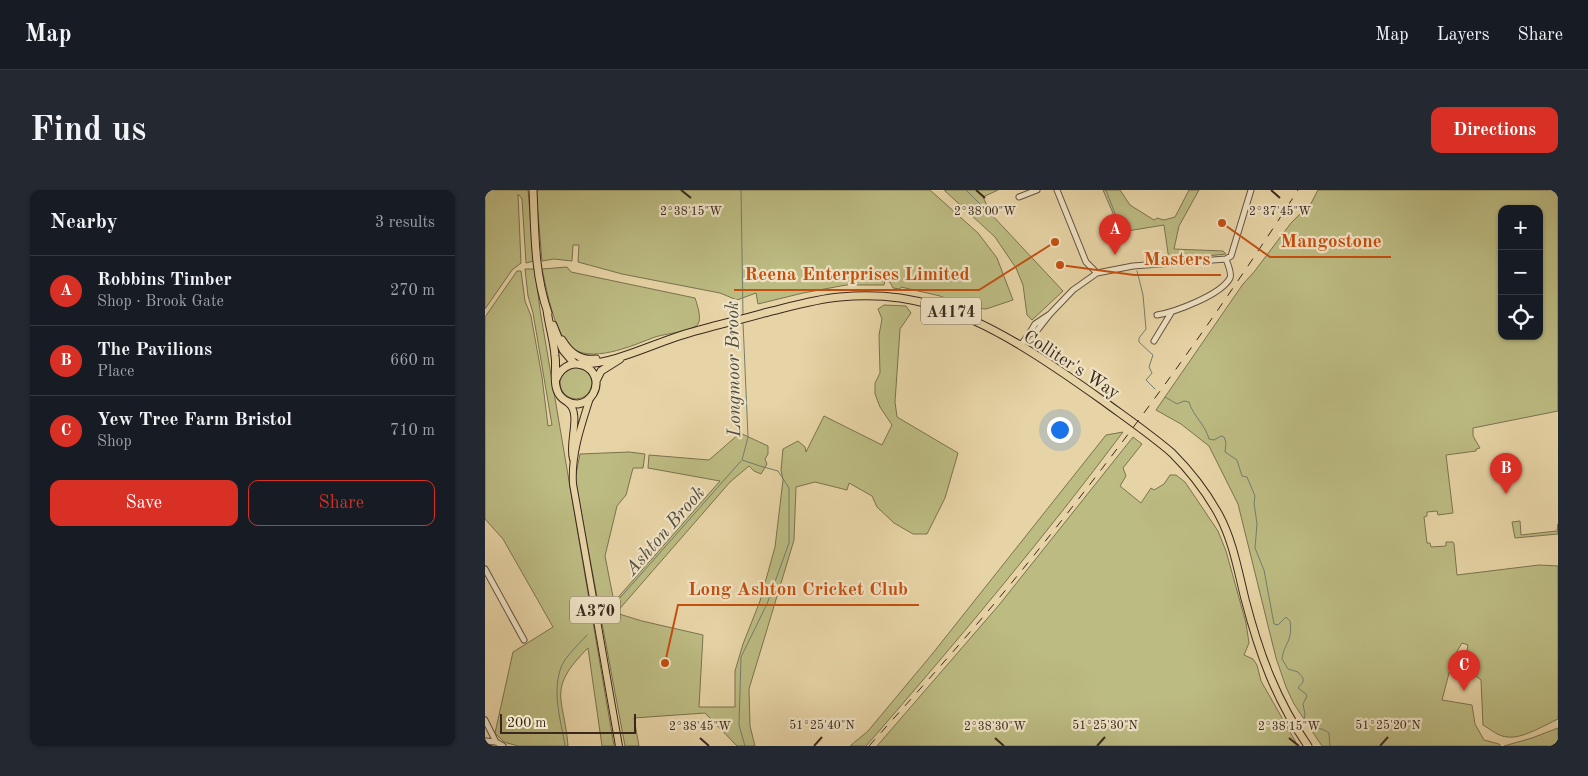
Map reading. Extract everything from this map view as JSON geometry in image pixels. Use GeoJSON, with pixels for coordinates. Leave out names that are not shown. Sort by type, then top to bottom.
{"type":"FeatureCollection","features":[{"type":"Feature","properties":{"kind":"highway"},"geometry":{"type":"LineString","coordinates":[[533,190],[541,292],[563,350],[578,364],[591,370],[596,382],[596,388],[590,398],[584,402],[577,404],[569,403],[563,399],[557,390],[555,352],[547,310]]}},
{"type":"Feature","properties":{"kind":"highway","name":"Colliter's Way"},"geometry":{"type":"LineString","coordinates":[[578,364],[600,362],[679,336],[837,297],[871,296],[900,298],[933,305],[952,311],[1020,346],[1062,372],[1157,442],[1177,459],[1199,485],[1220,517],[1236,558],[1265,666],[1276,693],[1295,728],[1308,746]]}},
{"type":"Feature","properties":{"kind":"highway","name":"A4174"},"geometry":{"type":"LineString","coordinates":[[547,310],[566,346],[580,358],[591,359],[631,352]]}},
{"type":"Feature","properties":{"kind":"highway","name":"Colliter's Way"},"geometry":{"type":"LineString","coordinates":[[596,382],[598,375],[604,368],[631,352]]}},
{"type":"Feature","properties":{"kind":"highway"},"geometry":{"type":"LineString","coordinates":[[556,379],[563,368],[578,364]]}},
{"type":"Feature","properties":{"kind":"main road","name":"A370"},"geometry":{"type":"LineString","coordinates":[[573,463],[590,398]]}},
{"type":"Feature","properties":{"kind":"main road","name":"A370"},"geometry":{"type":"LineString","coordinates":[[563,399],[575,410],[571,441],[573,484],[619,746]]}},
{"type":"Feature","properties":{"kind":"street"},"geometry":{"type":"LineString","coordinates":[[1019,197],[1037,190]]}},
{"type":"Feature","properties":{"kind":"street"},"geometry":{"type":"LineString","coordinates":[[1057,190],[1086,262],[1097,273]]}},
{"type":"Feature","properties":{"kind":"street"},"geometry":{"type":"LineString","coordinates":[[1020,346],[1029,334],[1035,332],[1073,290],[1097,273],[1133,266],[1227,259],[1231,256],[1251,190]]}},
{"type":"Feature","properties":{"kind":"street"},"geometry":{"type":"LineString","coordinates":[[1157,315],[1171,312],[1198,301],[1222,286],[1230,278],[1231,273],[1227,259]]}},
{"type":"Feature","properties":{"kind":"street"},"geometry":{"type":"LineString","coordinates":[[1155,341],[1171,312]]}},
{"type":"Feature","properties":{"kind":"street"},"geometry":{"type":"LineString","coordinates":[[485,569],[521,630],[524,640]]}},
{"type":"Feature","properties":{"kind":"street"},"geometry":{"type":"LineString","coordinates":[[485,720],[496,742]]}},
{"type":"Feature","properties":{"kind":"street"},"geometry":{"type":"LineString","coordinates":[[485,741],[496,742],[503,746]]}},
{"type":"Feature","properties":{"kind":"shaded area"},"geometry":{"type":"Polygon","coordinates":[[[485,190],[528,190],[534,261],[526,263],[522,199],[518,194],[521,263],[512,270],[485,309],[485,190]]]}},
{"type":"Feature","properties":{"kind":"shaded area"},"geometry":{"type":"Polygon","coordinates":[[[536,190],[930,190],[978,233],[997,258],[1013,300],[986,309],[973,308],[940,296],[901,287],[900,289],[893,288],[890,282],[885,281],[884,285],[846,285],[758,304],[756,293],[737,300],[720,293],[622,274],[578,262],[579,245],[573,245],[572,261],[554,259],[542,261],[536,190]]]}},
{"type":"Feature","properties":{"kind":"shaded area"},"geometry":{"type":"Polygon","coordinates":[[[944,190],[998,190],[983,197],[991,214],[1063,291],[1032,320],[1027,315],[1023,285],[1016,268],[995,237],[944,190]]]}},
{"type":"Feature","properties":{"kind":"shaded area"},"geometry":{"type":"Polygon","coordinates":[[[1103,190],[1120,190],[1130,205],[1154,220],[1157,218],[1164,220],[1175,217],[1189,190],[1199,190],[1179,226],[1174,249],[1223,251],[1226,254],[1169,260],[1164,225],[1121,232],[1103,190]]]}},
{"type":"Feature","properties":{"kind":"shaded area"},"geometry":{"type":"Polygon","coordinates":[[[1318,190],[1558,190],[1558,411],[1473,428],[1473,436],[1480,448],[1476,449],[1476,451],[1446,455],[1453,513],[1438,515],[1437,511],[1427,512],[1427,516],[1424,517],[1427,543],[1430,543],[1431,547],[1446,546],[1446,542],[1453,542],[1457,575],[1539,565],[1558,566],[1558,719],[1520,736],[1501,736],[1483,725],[1481,680],[1464,667],[1468,645],[1462,643],[1453,658],[1442,700],[1472,705],[1475,724],[1484,740],[1501,746],[1322,746],[1294,704],[1286,687],[1276,658],[1238,504],[1209,446],[1181,424],[1156,410],[1243,284],[1301,213],[1308,209],[1318,190]]]}},
{"type":"Feature","properties":{"kind":"shaded area"},"geometry":{"type":"Polygon","coordinates":[[[567,267],[571,272],[695,298],[699,311],[698,324],[690,329],[655,337],[611,352],[594,354],[577,351],[569,346],[558,327],[549,302],[542,269],[567,267]]]}},
{"type":"Feature","properties":{"kind":"shaded area"},"geometry":{"type":"Polygon","coordinates":[[[525,269],[535,269],[540,310],[614,746],[602,746],[588,648],[575,662],[562,684],[561,704],[568,746],[518,746],[504,742],[495,733],[513,652],[553,627],[503,539],[485,519],[485,317],[517,271],[521,271],[525,301],[531,316],[542,377],[548,426],[552,425],[533,313],[528,296],[525,269]]]}},
{"type":"Feature","properties":{"kind":"shaded area"},"geometry":{"type":"Polygon","coordinates":[[[884,305],[906,306],[911,313],[900,329],[895,402],[897,417],[958,453],[945,498],[927,534],[913,534],[894,523],[877,507],[872,496],[849,483],[847,490],[815,482],[796,487],[794,540],[749,689],[750,726],[755,746],[737,746],[705,713],[634,718],[639,746],[625,746],[575,479],[580,454],[629,452],[645,454],[643,468],[633,468],[626,495],[617,506],[605,556],[614,602],[720,481],[648,468],[649,455],[709,460],[740,433],[768,446],[768,454],[765,459],[767,464],[761,474],[749,466],[730,482],[616,613],[703,635],[699,707],[735,707],[735,671],[743,644],[760,601],[775,547],[783,480],[781,470],[783,449],[798,441],[805,447],[806,452],[824,416],[882,445],[892,425],[880,407],[875,394],[875,383],[880,373],[879,335],[882,319],[878,309],[884,305]]]}},
{"type":"Feature","properties":{"kind":"shaded area"},"geometry":{"type":"Polygon","coordinates":[[[576,367],[582,368],[587,372],[591,377],[591,389],[587,394],[582,398],[576,399],[570,398],[565,394],[561,389],[560,383],[561,377],[565,372],[570,368],[576,367]]]}},
{"type":"Feature","properties":{"kind":"shaded area"},"geometry":{"type":"Polygon","coordinates":[[[1123,432],[1004,583],[880,730],[866,746],[850,746],[868,731],[933,653],[1106,435],[1123,432]]]}},
{"type":"Feature","properties":{"kind":"shaded area"},"geometry":{"type":"Polygon","coordinates":[[[1133,437],[1142,444],[1123,468],[1126,476],[1120,486],[1141,503],[1151,488],[1154,490],[1164,484],[1170,475],[1176,475],[1185,482],[1218,531],[1226,551],[1246,623],[1249,643],[1244,655],[1253,659],[1257,665],[1261,681],[1298,746],[877,746],[999,605],[1133,437]]]}},
{"type":"Feature","properties":{"kind":"shaded area"},"geometry":{"type":"Polygon","coordinates":[[[1520,521],[1521,535],[1557,531],[1558,524],[1558,534],[1515,538],[1512,522],[1520,521]]]}},
{"type":"Feature","properties":{"kind":"shaded area"},"geometry":{"type":"Polygon","coordinates":[[[1558,728],[1558,746],[1504,746],[1532,738],[1558,728]]]}},
{"type":"Feature","properties":{"kind":"waterway","name":"Longmoor Brook"},"geometry":{"type":"LineString","coordinates":[[741,190],[743,315]]}},
{"type":"Feature","properties":{"kind":"waterway"},"geometry":{"type":"LineString","coordinates":[[966,190],[981,205]]}},
{"type":"Feature","properties":{"kind":"waterway"},"geometry":{"type":"LineString","coordinates":[[1106,190],[1125,240]]}},
{"type":"Feature","properties":{"kind":"waterway"},"geometry":{"type":"LineString","coordinates":[[1137,271],[1143,295],[1146,329],[1139,338],[1139,342],[1153,355],[1149,367],[1152,373],[1146,380],[1155,389]]}},
{"type":"Feature","properties":{"kind":"waterway","name":"Longmoor Brook"},"geometry":{"type":"LineString","coordinates":[[743,322],[748,437],[742,460],[778,471],[789,488],[789,543],[767,604],[741,657],[739,725],[745,746]]}},
{"type":"Feature","properties":{"kind":"waterway"},"geometry":{"type":"LineString","coordinates":[[1165,397],[1177,404],[1184,401],[1189,402],[1209,439],[1214,440],[1221,436],[1224,437],[1226,443],[1225,452],[1237,460],[1242,476],[1247,477],[1255,496],[1257,524],[1255,548],[1264,570],[1274,624],[1278,625],[1286,617],[1290,621],[1290,634],[1282,659],[1288,669],[1298,672],[1303,678],[1303,682],[1298,688],[1307,696],[1303,704],[1304,720],[1310,725],[1329,733],[1330,746]]}},
{"type":"Feature","properties":{"kind":"waterway","name":"Ashton Brook"},"geometry":{"type":"LineString","coordinates":[[604,616],[741,461]]}},
{"type":"Feature","properties":{"kind":"waterway","name":"Ashton Brook"},"geometry":{"type":"LineString","coordinates":[[565,746],[558,706],[557,685],[562,665],[587,635]]}},
{"type":"Feature","properties":{"kind":"railway"},"geometry":{"type":"LineString","coordinates":[[869,746],[1000,597],[1092,482],[1198,338],[1298,190]]}},
{"type":"Feature","properties":{"kind":"place","name":"Mangostone"},"geometry":{"type":"Point","coordinates":[1222,223]}},
{"type":"Feature","properties":{"kind":"place","name":"Reena Enterprises Limited"},"geometry":{"type":"Point","coordinates":[1055,242]}},
{"type":"Feature","properties":{"kind":"place","name":"Robbins Timber"},"geometry":{"type":"Point","coordinates":[1115,255]}},
{"type":"Feature","properties":{"kind":"place","name":"Masters"},"geometry":{"type":"Point","coordinates":[1060,265]}},
{"type":"Feature","properties":{"kind":"place","name":"The Pavilions"},"geometry":{"type":"Point","coordinates":[1506,494]}},
{"type":"Feature","properties":{"kind":"place","name":"Long Ashton Cricket Club"},"geometry":{"type":"Point","coordinates":[665,663]}},
{"type":"Feature","properties":{"kind":"place","name":"Yew Tree Farm Bristol"},"geometry":{"type":"Point","coordinates":[1464,691]}}]}
